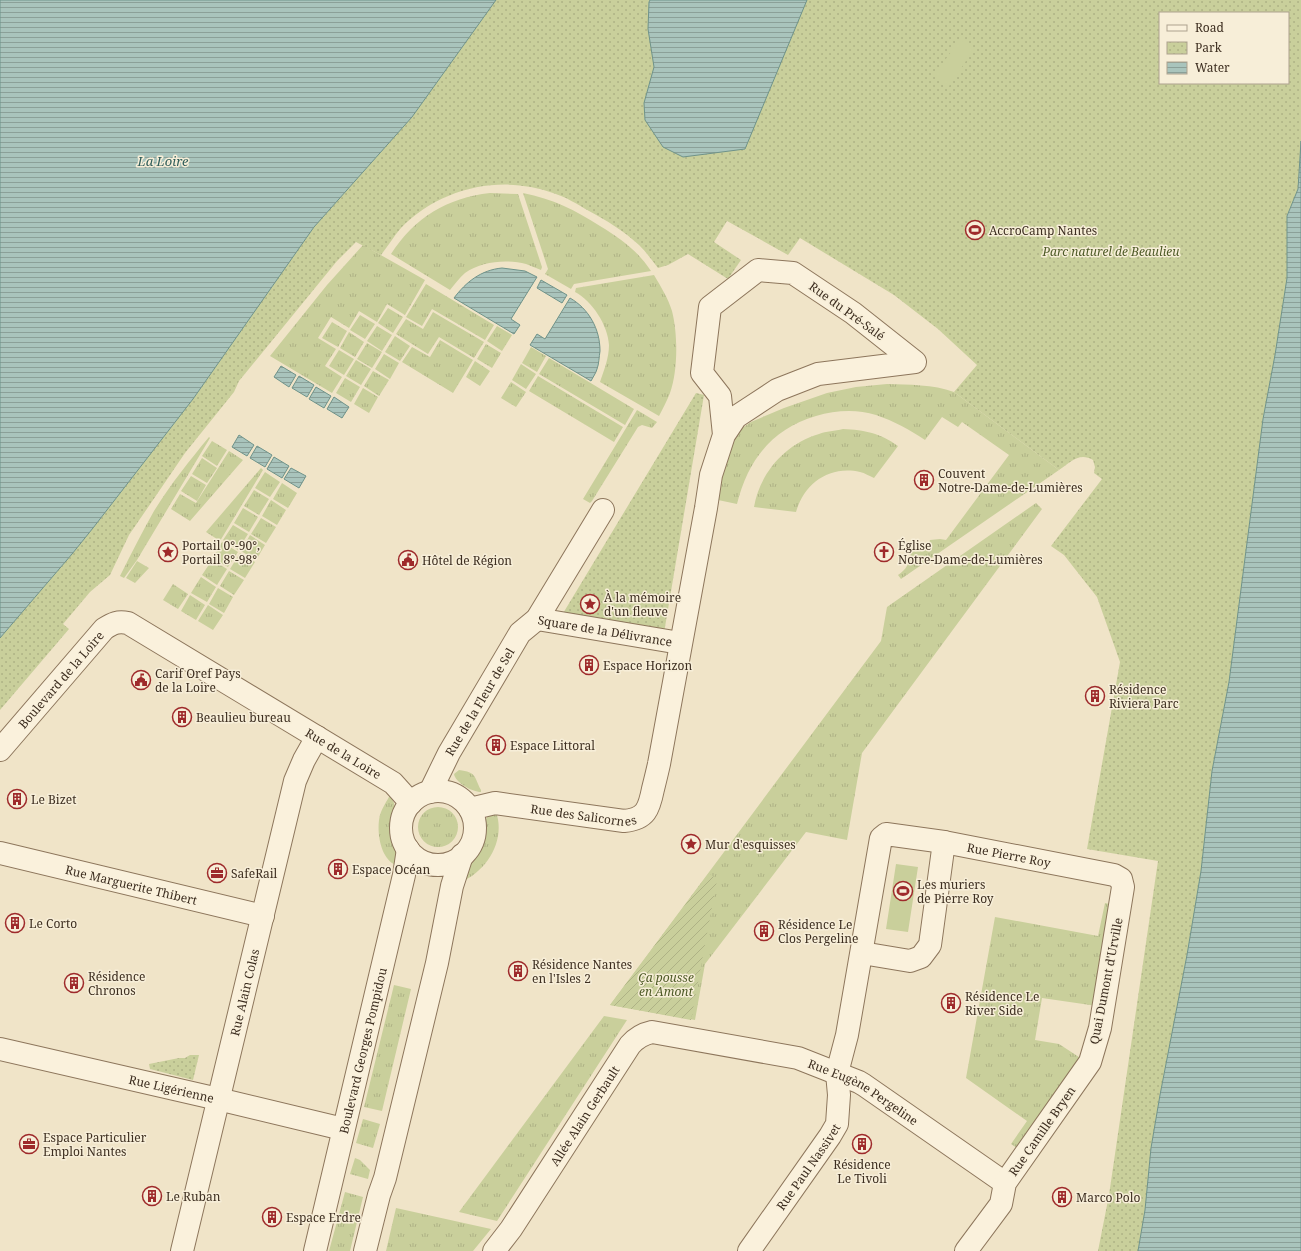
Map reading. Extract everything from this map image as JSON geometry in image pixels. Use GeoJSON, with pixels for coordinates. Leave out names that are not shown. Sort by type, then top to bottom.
{"type":"FeatureCollection","features":[{"type":"Feature","properties":{"kind":"street","name":"Rue du Pré-Salé"},"geometry":{"type":"LineString","coordinates":[[659,764],[711,476],[724,435],[736,417],[776,390],[818,374],[915,362],[853,313],[793,273],[758,270],[710,307],[702,373],[720,396],[724,435]]}},
{"type":"Feature","properties":{"kind":"street","name":"Square de la Délivrance"},"geometry":{"type":"LineString","coordinates":[[602,510],[537,619],[680,643]]}},
{"type":"Feature","properties":{"kind":"street","name":"Rue de la Fleur de Sel"},"geometry":{"type":"LineString","coordinates":[[430,792],[452,747],[520,633],[537,619]]}},
{"type":"Feature","properties":{"kind":"street","name":"Boulevard de la Loire"},"geometry":{"type":"LineString","coordinates":[[0,750],[104,628],[120,622],[128,623]]}},
{"type":"Feature","properties":{"kind":"street","name":"Rue de la Loire"},"geometry":{"type":"LineString","coordinates":[[128,623],[393,783],[411,803]]}},
{"type":"Feature","properties":{"kind":"street","name":"Rue Alain Colas"},"geometry":{"type":"LineString","coordinates":[[182,1251],[295,781],[304,760],[317,737]]}},
{"type":"Feature","properties":{"kind":"street","name":"Rue des Salicornes"},"geometry":{"type":"LineString","coordinates":[[470,809],[495,803],[589,817],[624,821],[630,820],[644,814],[650,806],[659,764]]}},
{"type":"Feature","properties":{"kind":"street"},"geometry":{"type":"LineString","coordinates":[[443,791],[454,794],[464,801],[470,809],[474,820],[474,832],[470,846],[462,855],[448,863],[433,864],[420,860],[408,849],[403,839],[401,826],[403,815],[418,796],[430,792],[443,791]]}},
{"type":"Feature","properties":{"kind":"street","name":"Rue Pierre Roy"},"geometry":{"type":"LineString","coordinates":[[886,834],[944,842],[1114,875],[1121,879],[1124,887]]}},
{"type":"Feature","properties":{"kind":"street","name":"Rue Paul Nassivet"},"geometry":{"type":"LineString","coordinates":[[749,1251],[837,1124],[839,1095],[837,1073],[847,1035],[881,838],[886,834]]}},
{"type":"Feature","properties":{"kind":"street"},"geometry":{"type":"LineString","coordinates":[[862,953],[910,961],[921,957],[930,945],[944,842]]}},
{"type":"Feature","properties":{"kind":"street","name":"Boulevard Georges Pompidou"},"geometry":{"type":"LineString","coordinates":[[315,1251],[400,890],[408,849]]}},
{"type":"Feature","properties":{"kind":"street","name":"Rue Marguerite Thibert"},"geometry":{"type":"LineString","coordinates":[[0,853],[263,916]]}},
{"type":"Feature","properties":{"kind":"street"},"geometry":{"type":"LineString","coordinates":[[365,1251],[379,1195],[385,1178],[437,963],[452,886],[462,855]]}},
{"type":"Feature","properties":{"kind":"street","name":"Quai Dumont d'Urville"},"geometry":{"type":"LineString","coordinates":[[1083,1073],[1090,1062],[1100,1028],[1124,887]]}},
{"type":"Feature","properties":{"kind":"street","name":"Allée Alain Gerbault"},"geometry":{"type":"LineString","coordinates":[[494,1251],[511,1229],[625,1052],[635,1039],[652,1032],[704,1041]]}},
{"type":"Feature","properties":{"kind":"street","name":"Rue Eugène Pergeline"},"geometry":{"type":"LineString","coordinates":[[704,1041],[798,1058],[864,1085],[1005,1183]]}},
{"type":"Feature","properties":{"kind":"street","name":"Rue Ligérienne"},"geometry":{"type":"LineString","coordinates":[[0,1049],[343,1129]]}},
{"type":"Feature","properties":{"kind":"street","name":"Rue Camille Bryen"},"geometry":{"type":"LineString","coordinates":[[966,1251],[1001,1204],[1005,1183],[1083,1073]]}},
{"type":"Feature","properties":{"kind":"green space","name":"Parc naturel de Beaulieu"},"geometry":{"type":"Polygon","coordinates":[[[496,0],[1301,0],[1301,141],[1298,189],[1287,216],[1287,278],[1263,419],[1229,682],[1212,771],[1201,871],[1151,1148],[1145,1210],[1138,1251],[1098,1251],[1109,1195],[1158,861],[1087,849],[1120,662],[1097,597],[1064,555],[1051,546],[1102,479],[1094,473],[1095,467],[1093,460],[1088,458],[1083,457],[1075,459],[1059,470],[954,392],[977,365],[938,329],[894,295],[800,238],[788,255],[727,221],[714,242],[741,260],[728,279],[688,254],[668,265],[658,268],[647,253],[621,230],[571,201],[533,187],[492,185],[472,188],[453,194],[434,203],[417,214],[401,228],[381,255],[356,242],[337,261],[239,381],[234,392],[185,453],[129,535],[110,575],[90,592],[63,624],[69,629],[0,710],[0,638],[93,528],[193,399],[314,227],[412,117],[496,0]]]}},
{"type":"Feature","properties":{"kind":"green space"},"geometry":{"type":"Polygon","coordinates":[[[960,39],[974,49],[949,86],[934,76],[960,39]]]}},
{"type":"Feature","properties":{"kind":"green space"},"geometry":{"type":"Polygon","coordinates":[[[490,193],[518,194],[542,267],[541,270],[519,262],[495,262],[471,269],[459,279],[450,290],[391,254],[400,241],[411,230],[433,212],[460,199],[490,193]]]}},
{"type":"Feature","properties":{"kind":"green space"},"geometry":{"type":"Polygon","coordinates":[[[523,193],[554,202],[591,220],[615,235],[628,246],[640,257],[651,271],[574,284],[571,289],[545,274],[548,269],[523,193]]]}},
{"type":"Feature","properties":{"kind":"green space"},"geometry":{"type":"Polygon","coordinates":[[[363,245],[425,280],[405,315],[387,304],[377,322],[359,311],[349,328],[331,317],[318,338],[336,349],[325,366],[342,377],[332,393],[270,356],[327,285],[363,245]]]}},
{"type":"Feature","properties":{"kind":"green space"},"geometry":{"type":"Polygon","coordinates":[[[654,275],[672,311],[676,341],[676,363],[673,384],[659,416],[600,382],[608,355],[608,337],[598,314],[593,307],[575,292],[576,288],[654,275]]]}},
{"type":"Feature","properties":{"kind":"green space"},"geometry":{"type":"Polygon","coordinates":[[[426,284],[494,325],[485,340],[432,309],[422,326],[406,317],[426,284]]]}},
{"type":"Feature","properties":{"kind":"green space"},"geometry":{"type":"Polygon","coordinates":[[[388,308],[403,317],[393,333],[378,323],[388,308]]]}},
{"type":"Feature","properties":{"kind":"green space"},"geometry":{"type":"Polygon","coordinates":[[[433,312],[484,342],[474,358],[439,337],[428,354],[396,334],[406,319],[423,329],[433,312]]]}},
{"type":"Feature","properties":{"kind":"green space"},"geometry":{"type":"Polygon","coordinates":[[[360,315],[375,324],[365,339],[350,330],[360,315]]]}},
{"type":"Feature","properties":{"kind":"green space"},"geometry":{"type":"Polygon","coordinates":[[[332,322],[347,331],[338,347],[322,338],[332,322]]]}},
{"type":"Feature","properties":{"kind":"green space"},"geometry":{"type":"Polygon","coordinates":[[[377,326],[392,335],[382,351],[367,341],[377,326]]]}},
{"type":"Feature","properties":{"kind":"green space"},"geometry":{"type":"Polygon","coordinates":[[[497,326],[512,335],[502,351],[487,341],[497,326]]]}},
{"type":"Feature","properties":{"kind":"green space"},"geometry":{"type":"Polygon","coordinates":[[[349,332],[364,342],[355,357],[340,348],[349,332]]]}},
{"type":"Feature","properties":{"kind":"green space"},"geometry":{"type":"Polygon","coordinates":[[[395,336],[410,346],[400,361],[385,352],[395,336]]]}},
{"type":"Feature","properties":{"kind":"green space"},"geometry":{"type":"Polygon","coordinates":[[[440,340],[473,360],[453,393],[402,362],[412,347],[430,357],[440,340]]]}},
{"type":"Feature","properties":{"kind":"green space"},"geometry":{"type":"Polygon","coordinates":[[[367,343],[382,352],[372,368],[357,359],[367,343]]]}},
{"type":"Feature","properties":{"kind":"green space"},"geometry":{"type":"Polygon","coordinates":[[[486,344],[501,353],[492,368],[477,359],[486,344]]]}},
{"type":"Feature","properties":{"kind":"green space"},"geometry":{"type":"Polygon","coordinates":[[[531,347],[546,356],[537,372],[522,363],[531,347]]]}},
{"type":"Feature","properties":{"kind":"green space"},"geometry":{"type":"Polygon","coordinates":[[[339,350],[354,359],[344,375],[329,366],[339,350]]]}},
{"type":"Feature","properties":{"kind":"green space"},"geometry":{"type":"Polygon","coordinates":[[[384,354],[399,363],[390,379],[375,369],[384,354]]]}},
{"type":"Feature","properties":{"kind":"green space"},"geometry":{"type":"Polygon","coordinates":[[[549,358],[634,409],[625,425],[539,374],[549,358]]]}},
{"type":"Feature","properties":{"kind":"green space"},"geometry":{"type":"Polygon","coordinates":[[[356,360],[371,369],[361,385],[346,376],[356,360]]]}},
{"type":"Feature","properties":{"kind":"green space"},"geometry":{"type":"Polygon","coordinates":[[[475,361],[490,371],[480,386],[466,377],[475,361]]]}},
{"type":"Feature","properties":{"kind":"green space"},"geometry":{"type":"Polygon","coordinates":[[[521,364],[536,374],[526,389],[512,380],[521,364]]]}},
{"type":"Feature","properties":{"kind":"green space"},"geometry":{"type":"Polygon","coordinates":[[[373,371],[389,380],[379,396],[364,386],[373,371]]]}},
{"type":"Feature","properties":{"kind":"green space"},"geometry":{"type":"Polygon","coordinates":[[[538,376],[623,427],[614,442],[529,391],[538,376]]]}},
{"type":"Feature","properties":{"kind":"green space"},"geometry":{"type":"Polygon","coordinates":[[[345,378],[360,387],[351,402],[336,393],[345,378]]]}},
{"type":"Feature","properties":{"kind":"green space"},"geometry":{"type":"Polygon","coordinates":[[[511,382],[526,392],[516,407],[501,398],[511,382]]]}},
{"type":"Feature","properties":{"kind":"green space"},"geometry":{"type":"Polygon","coordinates":[[[887,384],[929,386],[954,392],[1059,470],[901,579],[898,575],[907,566],[910,560],[911,552],[915,551],[914,545],[929,543],[930,540],[946,540],[1009,455],[962,422],[958,427],[942,417],[925,440],[908,429],[883,417],[869,413],[846,411],[831,412],[816,416],[787,429],[764,448],[755,460],[748,474],[737,504],[718,500],[728,443],[735,433],[751,422],[784,408],[827,393],[856,387],[887,384]]]}},
{"type":"Feature","properties":{"kind":"green space"},"geometry":{"type":"Polygon","coordinates":[[[363,388],[378,397],[369,413],[354,404],[363,388]]]}},
{"type":"Feature","properties":{"kind":"green space"},"geometry":{"type":"Polygon","coordinates":[[[696,393],[704,395],[664,633],[562,615],[696,393]]]}},
{"type":"Feature","properties":{"kind":"green space"},"geometry":{"type":"Polygon","coordinates":[[[637,410],[657,422],[652,428],[642,425],[638,427],[590,503],[583,499],[637,410]]]}},
{"type":"Feature","properties":{"kind":"green space"},"geometry":{"type":"Polygon","coordinates":[[[843,429],[872,433],[885,438],[898,446],[874,478],[862,472],[838,471],[819,479],[805,493],[796,512],[754,507],[757,495],[768,472],[785,453],[795,445],[807,439],[825,432],[843,429]]]}},
{"type":"Feature","properties":{"kind":"green space"},"geometry":{"type":"Polygon","coordinates":[[[209,437],[210,438],[137,560],[124,578],[120,576],[160,501],[209,437]]]}},
{"type":"Feature","properties":{"kind":"green space"},"geometry":{"type":"Polygon","coordinates":[[[212,441],[227,450],[217,466],[202,456],[212,441]]]}},
{"type":"Feature","properties":{"kind":"green space"},"geometry":{"type":"Polygon","coordinates":[[[229,451],[243,460],[190,521],[171,509],[180,494],[196,503],[229,451]]]}},
{"type":"Feature","properties":{"kind":"green space"},"geometry":{"type":"Polygon","coordinates":[[[202,458],[217,468],[207,483],[192,474],[202,458]]]}},
{"type":"Feature","properties":{"kind":"green space"},"geometry":{"type":"Polygon","coordinates":[[[261,468],[263,470],[220,541],[206,532],[261,468]]]}},
{"type":"Feature","properties":{"kind":"green space"},"geometry":{"type":"Polygon","coordinates":[[[265,472],[280,482],[270,497],[255,488],[265,472]]]}},
{"type":"Feature","properties":{"kind":"green space"},"geometry":{"type":"Polygon","coordinates":[[[191,476],[206,485],[197,501],[181,491],[191,476]]]}},
{"type":"Feature","properties":{"kind":"green space"},"geometry":{"type":"Polygon","coordinates":[[[282,483],[297,493],[288,508],[273,499],[282,483]]]}},
{"type":"Feature","properties":{"kind":"green space"},"geometry":{"type":"Polygon","coordinates":[[[254,490],[269,499],[259,515],[244,506],[254,490]]]}},
{"type":"Feature","properties":{"kind":"green space"},"geometry":{"type":"Polygon","coordinates":[[[271,500],[286,510],[277,525],[262,516],[271,500]]]}},
{"type":"Feature","properties":{"kind":"green space"},"geometry":{"type":"Polygon","coordinates":[[[1036,503],[1042,509],[862,753],[847,840],[806,832],[705,964],[695,1020],[610,1005],[881,641],[887,607],[1036,503]]]}},
{"type":"Feature","properties":{"kind":"green space"},"geometry":{"type":"Polygon","coordinates":[[[243,508],[258,517],[249,532],[234,523],[243,508]]]}},
{"type":"Feature","properties":{"kind":"green space"},"geometry":{"type":"Polygon","coordinates":[[[261,518],[276,527],[266,543],[251,534],[261,518]]]}},
{"type":"Feature","properties":{"kind":"green space"},"geometry":{"type":"Polygon","coordinates":[[[233,525],[248,534],[238,550],[223,540],[233,525]]]}},
{"type":"Feature","properties":{"kind":"green space"},"geometry":{"type":"Polygon","coordinates":[[[250,535],[265,545],[256,560],[241,551],[250,535]]]}},
{"type":"Feature","properties":{"kind":"green space"},"geometry":{"type":"Polygon","coordinates":[[[222,542],[238,552],[228,567],[213,558],[222,542]]]}},
{"type":"Feature","properties":{"kind":"green space"},"geometry":{"type":"Polygon","coordinates":[[[240,553],[255,562],[245,578],[230,569],[240,553]]]}},
{"type":"Feature","properties":{"kind":"green space"},"geometry":{"type":"Polygon","coordinates":[[[212,560],[227,569],[217,585],[202,575],[212,560]]]}},
{"type":"Feature","properties":{"kind":"green space"},"geometry":{"type":"Polygon","coordinates":[[[137,561],[149,568],[135,583],[126,578],[137,561]]]}},
{"type":"Feature","properties":{"kind":"green space"},"geometry":{"type":"Polygon","coordinates":[[[229,571],[244,580],[234,595],[220,586],[229,571]]]}},
{"type":"Feature","properties":{"kind":"green space"},"geometry":{"type":"Polygon","coordinates":[[[201,577],[216,587],[207,602],[191,593],[201,577]]]}},
{"type":"Feature","properties":{"kind":"green space"},"geometry":{"type":"Polygon","coordinates":[[[173,584],[188,594],[178,609],[163,600],[173,584]]]}},
{"type":"Feature","properties":{"kind":"green space"},"geometry":{"type":"Polygon","coordinates":[[[218,588],[233,597],[224,613],[209,604],[218,588]]]}},
{"type":"Feature","properties":{"kind":"green space"},"geometry":{"type":"Polygon","coordinates":[[[190,595],[205,605],[196,620],[181,611],[190,595]]]}},
{"type":"Feature","properties":{"kind":"green space"},"geometry":{"type":"Polygon","coordinates":[[[208,605],[223,615],[213,630],[198,621],[208,605]]]}},
{"type":"Feature","properties":{"kind":"green space"},"geometry":{"type":"Polygon","coordinates":[[[459,770],[469,772],[474,776],[481,792],[477,792],[469,788],[457,780],[454,774],[459,770]]]}},
{"type":"Feature","properties":{"kind":"green space"},"geometry":{"type":"Polygon","coordinates":[[[390,795],[394,803],[395,813],[394,828],[397,848],[396,865],[386,857],[380,843],[379,836],[380,815],[390,795]]]}},
{"type":"Feature","properties":{"kind":"green space"},"geometry":{"type":"Polygon","coordinates":[[[442,807],[449,810],[455,816],[458,827],[457,835],[449,844],[442,847],[434,847],[427,844],[419,835],[418,823],[421,816],[430,808],[442,807]]]}},
{"type":"Feature","properties":{"kind":"green space"},"geometry":{"type":"Polygon","coordinates":[[[496,812],[498,833],[496,844],[492,853],[479,870],[461,882],[467,866],[479,847],[486,819],[488,816],[496,812]]]}},
{"type":"Feature","properties":{"kind":"green space","name":"Les muriers de Pierre Roy"},"geometry":{"type":"Polygon","coordinates":[[[896,864],[918,867],[908,932],[886,929],[896,864]]]}},
{"type":"Feature","properties":{"kind":"green space","name":"Ça pousse en Amont"},"geometry":{"type":"Polygon","coordinates":[[[709,873],[717,880],[691,1020],[610,1005],[709,873]]]}},
{"type":"Feature","properties":{"kind":"green space"},"geometry":{"type":"Polygon","coordinates":[[[1105,903],[1114,905],[1097,1006],[1042,998],[1035,1040],[1059,1044],[1082,1059],[1017,1148],[1011,1144],[1027,1121],[966,1078],[995,917],[1098,936],[1105,903]]]}},
{"type":"Feature","properties":{"kind":"green space"},"geometry":{"type":"Polygon","coordinates":[[[394,985],[411,989],[382,1111],[364,1107],[394,985]]]}},
{"type":"Feature","properties":{"kind":"green space"},"geometry":{"type":"Polygon","coordinates":[[[604,1016],[627,1020],[497,1221],[459,1212],[604,1016]]]}},
{"type":"Feature","properties":{"kind":"green space"},"geometry":{"type":"Polygon","coordinates":[[[190,1055],[199,1055],[193,1080],[150,1069],[149,1064],[185,1058],[190,1055]]]}},
{"type":"Feature","properties":{"kind":"green space"},"geometry":{"type":"Polygon","coordinates":[[[363,1119],[380,1124],[373,1148],[356,1143],[363,1119]]]}},
{"type":"Feature","properties":{"kind":"green space"},"geometry":{"type":"Polygon","coordinates":[[[355,1158],[360,1160],[370,1170],[368,1179],[350,1174],[355,1158]]]}},
{"type":"Feature","properties":{"kind":"green space"},"geometry":{"type":"Polygon","coordinates":[[[345,1192],[363,1197],[350,1251],[329,1251],[345,1192]]]}},
{"type":"Feature","properties":{"kind":"green space"},"geometry":{"type":"Polygon","coordinates":[[[396,1208],[491,1229],[473,1251],[386,1251],[396,1208]]]}},
{"type":"Feature","properties":{"kind":"water","name":"La Loire"},"geometry":{"type":"Polygon","coordinates":[[[0,0],[496,0],[412,117],[314,227],[193,399],[93,528],[0,638],[0,0]]]}},
{"type":"Feature","properties":{"kind":"water"},"geometry":{"type":"Polygon","coordinates":[[[650,0],[807,0],[745,149],[683,157],[663,147],[645,120],[644,103],[654,67],[648,29],[650,0]]]}},
{"type":"Feature","properties":{"kind":"water"},"geometry":{"type":"Polygon","coordinates":[[[1301,141],[1301,1251],[1138,1251],[1145,1210],[1151,1148],[1187,955],[1201,871],[1212,771],[1229,682],[1263,419],[1287,278],[1287,216],[1298,189],[1301,141]]]}},
{"type":"Feature","properties":{"kind":"water"},"geometry":{"type":"Polygon","coordinates":[[[502,268],[525,271],[537,277],[511,319],[520,325],[514,334],[454,298],[469,282],[481,274],[494,269],[502,268]]]}},
{"type":"Feature","properties":{"kind":"water"},"geometry":{"type":"Polygon","coordinates":[[[541,280],[567,295],[562,303],[537,288],[541,280]]]}},
{"type":"Feature","properties":{"kind":"water"},"geometry":{"type":"Polygon","coordinates":[[[570,298],[583,308],[596,327],[600,351],[599,363],[591,381],[530,345],[537,334],[545,339],[570,298]]]}},
{"type":"Feature","properties":{"kind":"water"},"geometry":{"type":"Polygon","coordinates":[[[281,366],[296,375],[289,387],[274,377],[281,366]]]}},
{"type":"Feature","properties":{"kind":"water"},"geometry":{"type":"Polygon","coordinates":[[[299,376],[314,385],[307,397],[292,388],[299,376]]]}},
{"type":"Feature","properties":{"kind":"water"},"geometry":{"type":"Polygon","coordinates":[[[316,387],[331,396],[324,408],[309,399],[316,387]]]}},
{"type":"Feature","properties":{"kind":"water"},"geometry":{"type":"Polygon","coordinates":[[[334,397],[349,407],[342,418],[327,409],[334,397]]]}},
{"type":"Feature","properties":{"kind":"water"},"geometry":{"type":"Polygon","coordinates":[[[239,435],[254,445],[247,456],[232,447],[239,435]]]}},
{"type":"Feature","properties":{"kind":"water"},"geometry":{"type":"Polygon","coordinates":[[[257,446],[272,455],[265,467],[250,458],[257,446]]]}},
{"type":"Feature","properties":{"kind":"water"},"geometry":{"type":"Polygon","coordinates":[[[274,457],[289,466],[282,478],[267,469],[274,457]]]}},
{"type":"Feature","properties":{"kind":"water"},"geometry":{"type":"Polygon","coordinates":[[[291,468],[306,476],[299,488],[284,479],[291,468]]]}},
{"type":"Feature","properties":{"kind":"place","name":"AccroCamp Nantes"},"geometry":{"type":"Point","coordinates":[975,230]}},
{"type":"Feature","properties":{"kind":"place","name":"Couvent Notre-Dame-de-Lumières"},"geometry":{"type":"Point","coordinates":[924,480]}},
{"type":"Feature","properties":{"kind":"place","name":"Portail 0°-90°, Portail 8°-98°"},"geometry":{"type":"Point","coordinates":[168,552]}},
{"type":"Feature","properties":{"kind":"place","name":"Église Notre-Dame-de-Lumières"},"geometry":{"type":"Point","coordinates":[884,552]}},
{"type":"Feature","properties":{"kind":"place","name":"Hôtel de Région"},"geometry":{"type":"Point","coordinates":[408,560]}},
{"type":"Feature","properties":{"kind":"place","name":"À la mémoire d'un fleuve"},"geometry":{"type":"Point","coordinates":[590,604]}},
{"type":"Feature","properties":{"kind":"place","name":"Espace Horizon"},"geometry":{"type":"Point","coordinates":[589,665]}},
{"type":"Feature","properties":{"kind":"place","name":"Carif Oref Pays de la Loire"},"geometry":{"type":"Point","coordinates":[141,680]}},
{"type":"Feature","properties":{"kind":"place","name":"Résidence Riviera Parc"},"geometry":{"type":"Point","coordinates":[1095,696]}},
{"type":"Feature","properties":{"kind":"place","name":"Beaulieu bureau"},"geometry":{"type":"Point","coordinates":[182,717]}},
{"type":"Feature","properties":{"kind":"place","name":"Espace Littoral"},"geometry":{"type":"Point","coordinates":[496,745]}},
{"type":"Feature","properties":{"kind":"place","name":"Le Bizet"},"geometry":{"type":"Point","coordinates":[17,799]}},
{"type":"Feature","properties":{"kind":"place","name":"Mur d'esquisses"},"geometry":{"type":"Point","coordinates":[691,844]}},
{"type":"Feature","properties":{"kind":"place","name":"Espace Océan"},"geometry":{"type":"Point","coordinates":[338,869]}},
{"type":"Feature","properties":{"kind":"place","name":"SafeRail"},"geometry":{"type":"Point","coordinates":[217,873]}},
{"type":"Feature","properties":{"kind":"place","name":"Les muriers de Pierre Roy"},"geometry":{"type":"Point","coordinates":[903,891]}},
{"type":"Feature","properties":{"kind":"place","name":"Le Corto"},"geometry":{"type":"Point","coordinates":[15,923]}},
{"type":"Feature","properties":{"kind":"place","name":"Résidence Le Clos Pergeline"},"geometry":{"type":"Point","coordinates":[764,931]}},
{"type":"Feature","properties":{"kind":"place","name":"Résidence Nantes en l'Isles 2"},"geometry":{"type":"Point","coordinates":[518,971]}},
{"type":"Feature","properties":{"kind":"place","name":"Résidence Chronos"},"geometry":{"type":"Point","coordinates":[74,983]}},
{"type":"Feature","properties":{"kind":"place","name":"Résidence Le River Side"},"geometry":{"type":"Point","coordinates":[951,1003]}},
{"type":"Feature","properties":{"kind":"place","name":"Espace Particulier Emploi Nantes"},"geometry":{"type":"Point","coordinates":[29,1144]}},
{"type":"Feature","properties":{"kind":"place","name":"Résidence Le Tivoli"},"geometry":{"type":"Point","coordinates":[862,1144]}},
{"type":"Feature","properties":{"kind":"place","name":"Le Ruban"},"geometry":{"type":"Point","coordinates":[152,1196]}},
{"type":"Feature","properties":{"kind":"place","name":"Marco Polo"},"geometry":{"type":"Point","coordinates":[1062,1197]}},
{"type":"Feature","properties":{"kind":"place","name":"Espace Erdre"},"geometry":{"type":"Point","coordinates":[272,1217]}}]}
